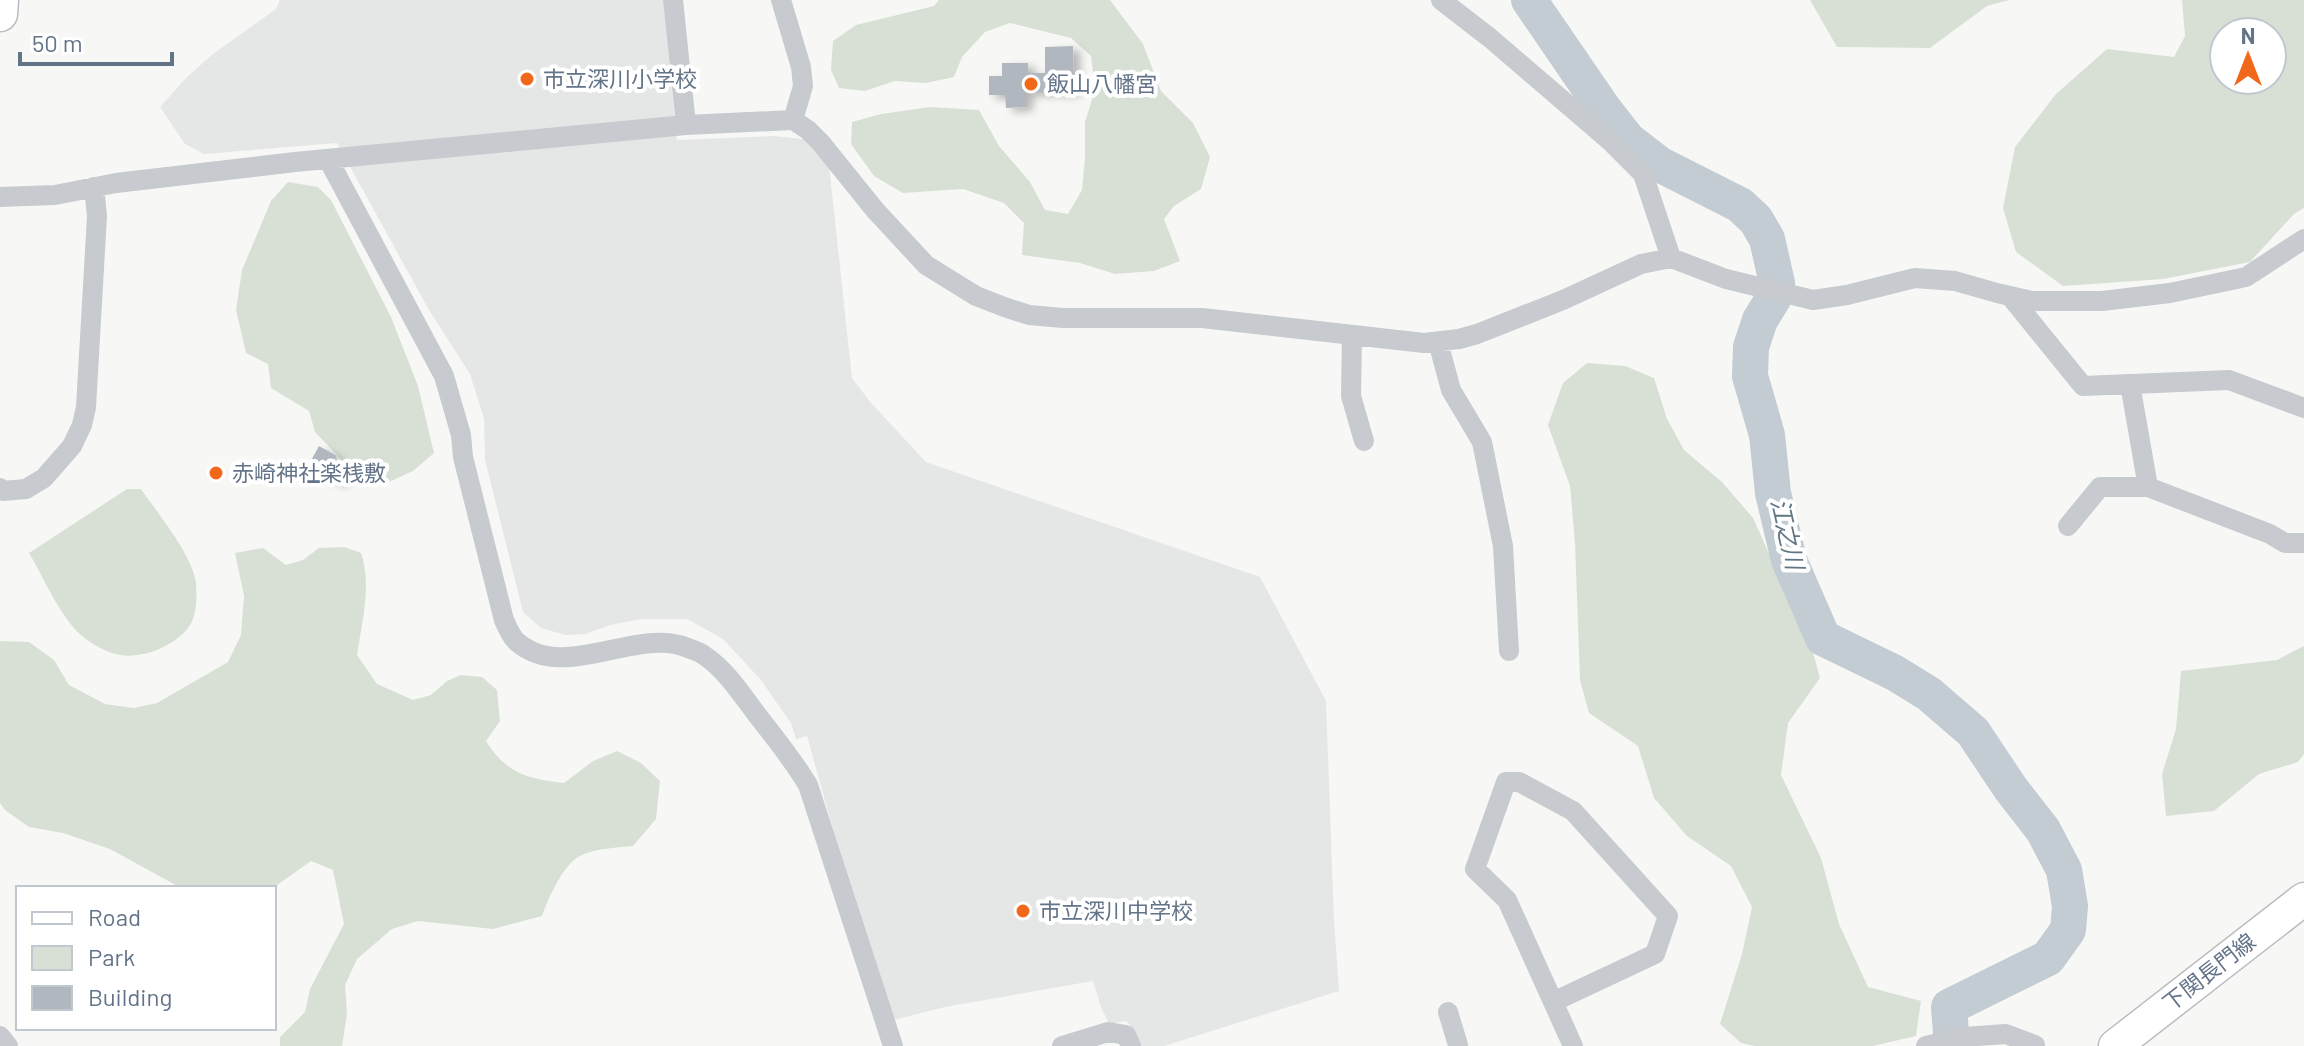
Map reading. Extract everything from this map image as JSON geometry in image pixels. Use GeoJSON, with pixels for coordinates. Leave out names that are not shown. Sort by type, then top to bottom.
{"type":"FeatureCollection","features":[{"type":"Feature","properties":{"kind":"highway"},"geometry":{"type":"LineString","coordinates":[[0,14],[1,0]]}},
{"type":"Feature","properties":{"kind":"main road","name":"下関長門線"},"geometry":{"type":"LineString","coordinates":[[2115,1046],[2304,899]]}},
{"type":"Feature","properties":{"kind":"street"},"geometry":{"type":"LineString","coordinates":[[673,0],[686,125]]}},
{"type":"Feature","properties":{"kind":"street"},"geometry":{"type":"LineString","coordinates":[[781,0],[803,86],[793,120]]}},
{"type":"Feature","properties":{"kind":"street"},"geometry":{"type":"LineString","coordinates":[[1441,0],[1490,38],[1643,174],[1671,258]]}},
{"type":"Feature","properties":{"kind":"street"},"geometry":{"type":"LineString","coordinates":[[0,197],[55,195],[94,187],[328,159],[686,125],[793,120],[821,143],[875,210],[926,265],[986,300],[1029,315],[1063,318],[1202,318],[1407,342],[1438,342],[1477,334],[1563,300],[1641,264],[1671,258],[1738,283],[1813,300],[1915,278],[1955,281],[2032,301],[2102,301],[2170,293],[2246,277],[2304,239]]}},
{"type":"Feature","properties":{"kind":"street"},"geometry":{"type":"LineString","coordinates":[[328,159],[444,376],[461,435],[463,457],[504,620],[514,640],[554,659],[664,642],[685,646],[705,655],[724,673],[791,756],[808,785],[893,1046]]}},
{"type":"Feature","properties":{"kind":"street"},"geometry":{"type":"LineString","coordinates":[[0,488],[3,491],[26,489],[37,484],[72,446],[82,425],[86,407],[97,216],[94,187]]}},
{"type":"Feature","properties":{"kind":"street"},"geometry":{"type":"LineString","coordinates":[[2010,296],[2083,386],[2229,380],[2304,408]]}},
{"type":"Feature","properties":{"kind":"street"},"geometry":{"type":"LineString","coordinates":[[1352,335],[1351,396],[1364,441]]}},
{"type":"Feature","properties":{"kind":"street"},"geometry":{"type":"LineString","coordinates":[[1438,342],[1451,390],[1482,442],[1503,546],[1509,651]]}},
{"type":"Feature","properties":{"kind":"street"},"geometry":{"type":"LineString","coordinates":[[2130,384],[2148,487]]}},
{"type":"Feature","properties":{"kind":"street"},"geometry":{"type":"LineString","coordinates":[[2068,526],[2100,487],[2148,487],[2270,534],[2285,543],[2304,543]]}},
{"type":"Feature","properties":{"kind":"street"},"geometry":{"type":"LineString","coordinates":[[1553,1002],[1655,954],[1668,916],[1573,811],[1519,782],[1506,782],[1475,869],[1507,900],[1553,1002],[1573,1046]]}},
{"type":"Feature","properties":{"kind":"street"},"geometry":{"type":"LineString","coordinates":[[1448,1012],[1457,1046],[1468,1042],[1469,1046]]}},
{"type":"Feature","properties":{"kind":"street"},"geometry":{"type":"LineString","coordinates":[[1062,1046],[1108,1032],[1126,1035],[1131,1046]]}},
{"type":"Feature","properties":{"kind":"street"},"geometry":{"type":"LineString","coordinates":[[1926,1046],[1963,1037],[2006,1034],[2035,1045]]}},
{"type":"Feature","properties":{"kind":"street"},"geometry":{"type":"LineString","coordinates":[[0,1036],[8,1046]]}},
{"type":"Feature","properties":{"kind":"shaded area"},"geometry":{"type":"Polygon","coordinates":[[[280,0],[663,0],[677,140],[774,136],[803,139],[829,165],[852,378],[926,462],[1260,577],[1326,701],[1339,991],[1164,1046],[1138,1046],[1126,1021],[1109,1024],[1093,981],[945,1007],[894,1020],[844,869],[807,736],[796,739],[791,723],[760,679],[723,639],[687,619],[642,619],[610,625],[586,634],[565,635],[541,628],[523,612],[485,460],[484,419],[470,374],[429,310],[337,143],[204,154],[185,144],[160,107],[187,77],[213,54],[276,9],[280,0]]]}},
{"type":"Feature","properties":{"kind":"green space"},"geometry":{"type":"Polygon","coordinates":[[[939,0],[1110,0],[1143,44],[1161,91],[1193,123],[1210,157],[1201,189],[1174,206],[1164,219],[1180,261],[1154,271],[1115,274],[1080,263],[1022,255],[1024,223],[1004,203],[963,189],[903,193],[874,176],[851,144],[852,122],[930,107],[979,110],[999,146],[1030,182],[1045,210],[1068,214],[1082,190],[1085,122],[1095,90],[1091,56],[1071,38],[1010,23],[985,32],[962,57],[954,77],[926,83],[895,81],[865,91],[839,88],[831,70],[833,41],[856,25],[934,6],[939,0]]]}},
{"type":"Feature","properties":{"kind":"green space"},"geometry":{"type":"Polygon","coordinates":[[[1810,0],[2009,0],[1987,6],[1930,48],[1837,47],[1810,0]]]}},
{"type":"Feature","properties":{"kind":"green space"},"geometry":{"type":"Polygon","coordinates":[[[2182,0],[2304,0],[2304,208],[2294,214],[2250,262],[2163,279],[2063,286],[2016,252],[2003,208],[2015,147],[2056,94],[2107,49],[2174,57],[2185,36],[2182,0]]]}},
{"type":"Feature","properties":{"kind":"green space"},"geometry":{"type":"Polygon","coordinates":[[[288,182],[318,187],[331,200],[391,317],[418,386],[434,453],[413,471],[387,483],[357,476],[315,432],[309,411],[271,388],[268,364],[246,353],[236,310],[242,270],[271,201],[288,182]]]}},
{"type":"Feature","properties":{"kind":"green space"},"geometry":{"type":"Polygon","coordinates":[[[1587,363],[1625,366],[1654,378],[1667,419],[1684,450],[1722,482],[1753,518],[1807,631],[1820,678],[1788,723],[1781,775],[1821,858],[1839,924],[1868,987],[1921,1001],[1916,1036],[1873,1046],[1755,1046],[1741,1043],[1720,1024],[1742,954],[1752,907],[1731,866],[1687,836],[1654,798],[1638,746],[1589,713],[1580,680],[1570,486],[1548,425],[1563,383],[1587,363]]]}},
{"type":"Feature","properties":{"kind":"green space"},"geometry":{"type":"Polygon","coordinates":[[[127,489],[141,489],[173,534],[188,560],[196,583],[194,616],[184,632],[159,649],[129,656],[100,648],[74,628],[29,553],[127,489]]]}},
{"type":"Feature","properties":{"kind":"green space"},"geometry":{"type":"Polygon","coordinates":[[[344,547],[361,553],[366,577],[365,603],[357,655],[377,684],[413,700],[431,695],[447,681],[461,675],[482,677],[497,690],[500,721],[486,741],[510,767],[528,776],[564,783],[593,761],[617,751],[641,763],[660,781],[656,819],[633,846],[605,849],[578,857],[556,884],[542,916],[493,929],[418,921],[392,929],[357,959],[345,985],[347,1014],[342,1046],[280,1046],[280,1037],[305,1012],[310,989],[344,924],[333,870],[311,861],[276,886],[177,886],[110,849],[63,833],[29,827],[0,803],[0,641],[29,642],[54,660],[69,685],[105,704],[134,708],[157,703],[228,662],[241,635],[244,596],[235,553],[263,548],[286,565],[303,560],[319,548],[344,547]]]}},
{"type":"Feature","properties":{"kind":"green space"},"geometry":{"type":"Polygon","coordinates":[[[2304,646],[2304,754],[2298,762],[2259,774],[2214,811],[2166,816],[2162,774],[2176,729],[2181,671],[2277,660],[2304,646]]]}},
{"type":"Feature","properties":{"kind":"building","name":"飯山八幡宮"},"geometry":{"type":"Polygon","coordinates":[[[1073,46],[1074,92],[1026,92],[1026,107],[1006,108],[1005,95],[989,95],[989,76],[1002,76],[1002,63],[1028,63],[1028,73],[1045,73],[1045,47],[1073,46]]]}},
{"type":"Feature","properties":{"kind":"building"},"geometry":{"type":"Polygon","coordinates":[[[319,446],[337,456],[333,462],[346,469],[339,483],[308,466],[319,446]]]}},
{"type":"Feature","properties":{"kind":"waterway","name":"江之川"},"geometry":{"type":"LineString","coordinates":[[1529,0],[1628,140],[1659,164],[1740,205],[1756,220],[1767,239],[1777,283],[1751,347],[1750,376],[1767,435],[1773,493],[1789,560],[1823,638],[1895,673],[1929,694],[1973,732],[2043,830],[2064,870],[2070,906],[2068,930],[2048,958],[1949,1007],[1952,1046]]}},
{"type":"Feature","properties":{"kind":"place","name":"市立深川小学校"},"geometry":{"type":"Point","coordinates":[527,79]}},
{"type":"Feature","properties":{"kind":"place","name":"飯山八幡宮"},"geometry":{"type":"Point","coordinates":[1031,84]}},
{"type":"Feature","properties":{"kind":"place","name":"赤崎神社楽桟敷"},"geometry":{"type":"Point","coordinates":[216,473]}},
{"type":"Feature","properties":{"kind":"place","name":"市立深川中学校"},"geometry":{"type":"Point","coordinates":[1023,911]}}]}
